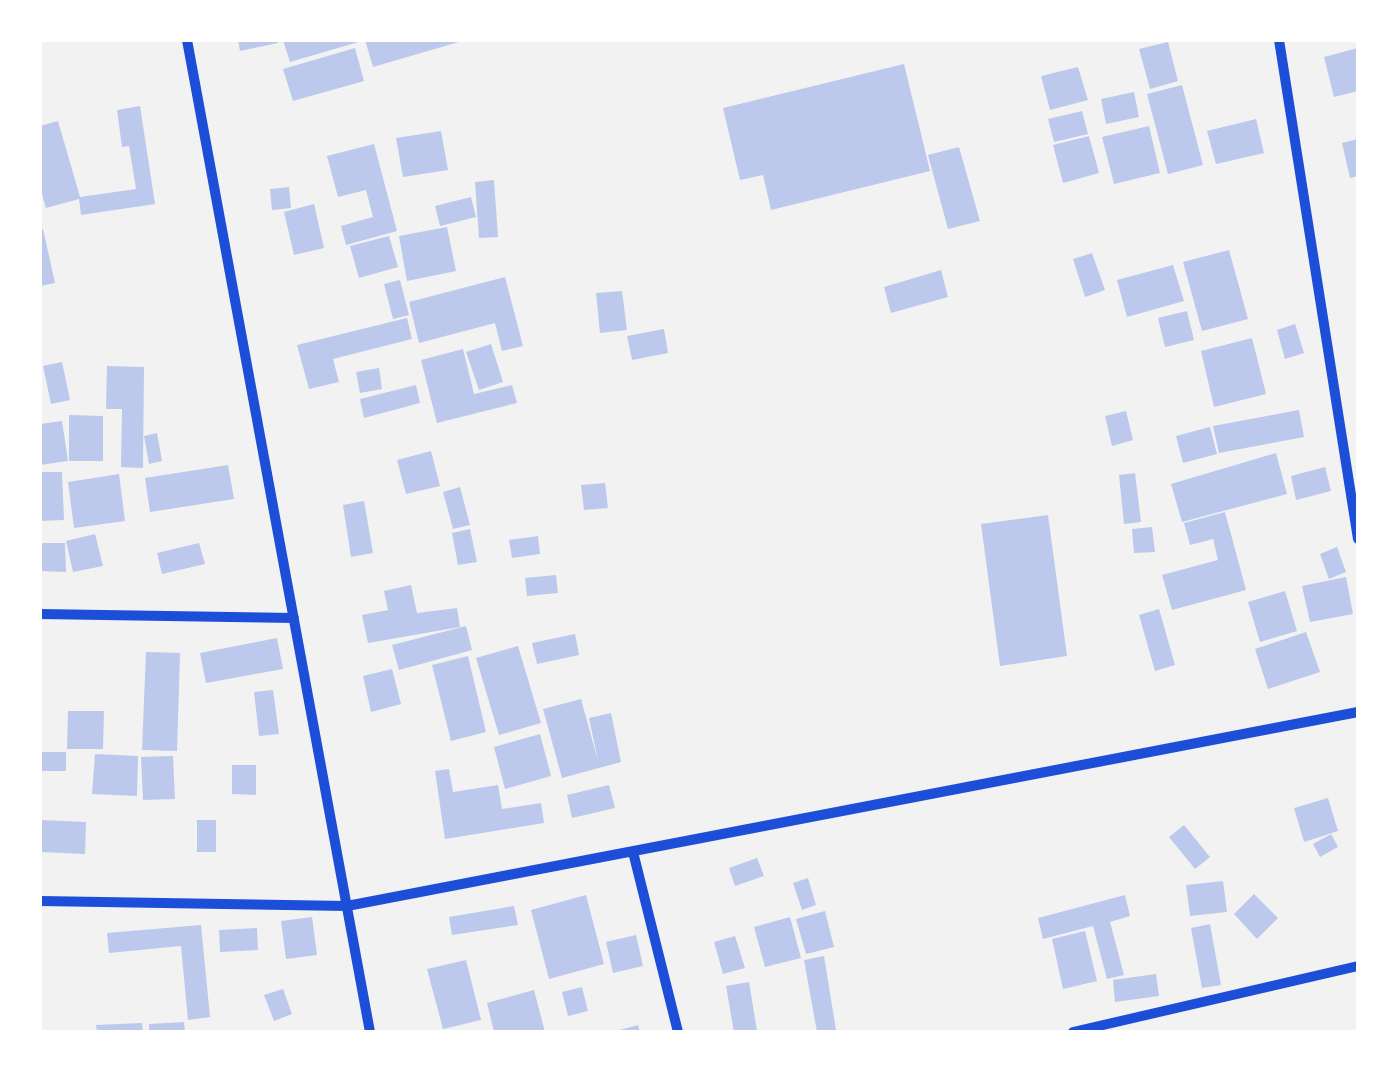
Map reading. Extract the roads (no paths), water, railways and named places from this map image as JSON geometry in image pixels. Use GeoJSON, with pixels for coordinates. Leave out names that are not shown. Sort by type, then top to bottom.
{"type":"FeatureCollection","features":[{"type":"Feature","properties":{"kind":"street"},"geometry":{"type":"LineString","coordinates":[[187,40],[370,1032]]}},
{"type":"Feature","properties":{"kind":"street"},"geometry":{"type":"LineString","coordinates":[[1279,40],[1358,539]]}},
{"type":"Feature","properties":{"kind":"street"},"geometry":{"type":"LineString","coordinates":[[40,614],[294,618]]}},
{"type":"Feature","properties":{"kind":"street"},"geometry":{"type":"LineString","coordinates":[[40,901],[347,906],[1358,712]]}},
{"type":"Feature","properties":{"kind":"street"},"geometry":{"type":"LineString","coordinates":[[633,852],[678,1032]]}},
{"type":"Feature","properties":{"kind":"street"},"geometry":{"type":"LineString","coordinates":[[1073,1032],[1358,966]]}}]}
